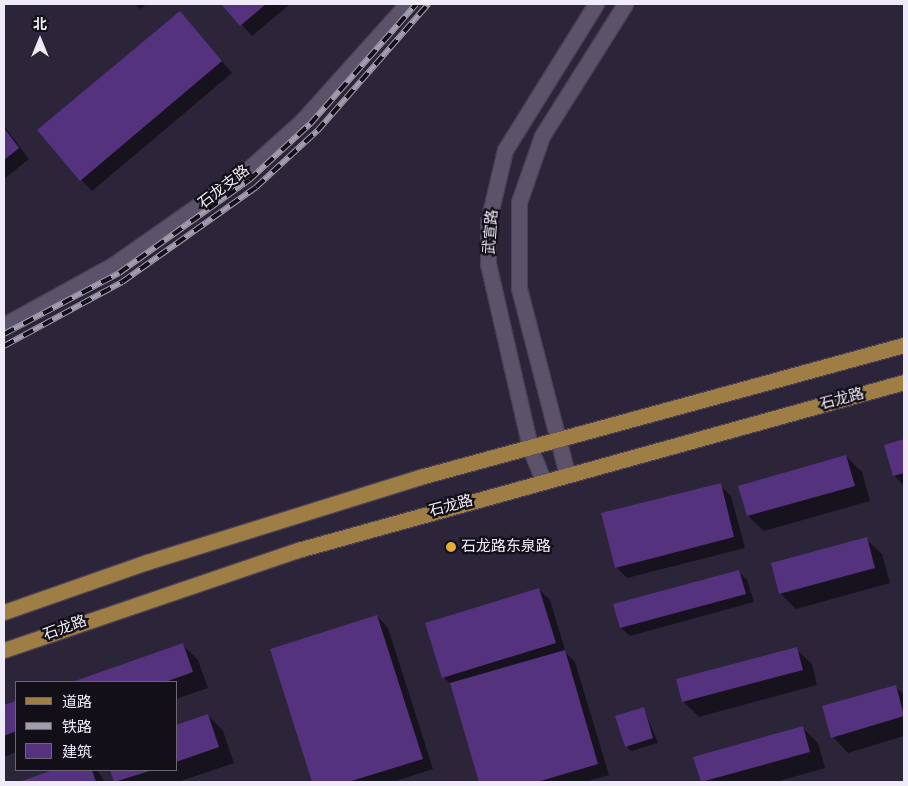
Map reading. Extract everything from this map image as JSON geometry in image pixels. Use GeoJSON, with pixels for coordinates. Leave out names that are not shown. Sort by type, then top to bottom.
{"type":"FeatureCollection","features":[{"type":"Feature","properties":{"kind":"main road"},"geometry":{"type":"LineString","coordinates":[[4,612],[284,518],[530,447],[904,345]]}},
{"type":"Feature","properties":{"kind":"main road","name":"石龙路"},"geometry":{"type":"LineString","coordinates":[[4,650],[298,550],[543,480],[904,382]]}},
{"type":"Feature","properties":{"kind":"street","name":"石龙支路"},"geometry":{"type":"LineString","coordinates":[[4,325],[113,265],[243,174],[310,113],[407,4]]}},
{"type":"Feature","properties":{"kind":"street","name":"武宣路"},"geometry":{"type":"LineString","coordinates":[[543,480],[530,447],[488,264],[488,222],[505,150],[596,4]]}},
{"type":"Feature","properties":{"kind":"street"},"geometry":{"type":"LineString","coordinates":[[567,474],[556,440],[519,288],[519,202],[542,136],[625,4]]}},
{"type":"Feature","properties":{"kind":"building"},"geometry":{"type":"Polygon","coordinates":[[[221,4],[266,4],[240,26],[221,4]]]}},
{"type":"Feature","properties":{"kind":"building"},"geometry":{"type":"Polygon","coordinates":[[[180,11],[222,61],[80,181],[37,130],[180,11]]]}},
{"type":"Feature","properties":{"kind":"building"},"geometry":{"type":"Polygon","coordinates":[[[4,128],[19,148],[4,160],[4,128]]]}},
{"type":"Feature","properties":{"kind":"building"},"geometry":{"type":"Polygon","coordinates":[[[904,439],[904,473],[893,476],[884,445],[904,439]]]}},
{"type":"Feature","properties":{"kind":"building"},"geometry":{"type":"Polygon","coordinates":[[[846,455],[855,486],[747,516],[738,486],[846,455]]]}},
{"type":"Feature","properties":{"kind":"building"},"geometry":{"type":"Polygon","coordinates":[[[721,483],[734,537],[615,568],[601,513],[721,483]]]}},
{"type":"Feature","properties":{"kind":"building"},"geometry":{"type":"Polygon","coordinates":[[[867,537],[875,568],[779,594],[771,563],[867,537]]]}},
{"type":"Feature","properties":{"kind":"building"},"geometry":{"type":"Polygon","coordinates":[[[739,570],[746,594],[620,628],[613,604],[739,570]]]}},
{"type":"Feature","properties":{"kind":"building"},"geometry":{"type":"Polygon","coordinates":[[[539,588],[556,643],[442,678],[425,623],[539,588]]]}},
{"type":"Feature","properties":{"kind":"building"},"geometry":{"type":"Polygon","coordinates":[[[377,615],[423,759],[348,782],[312,782],[270,649],[377,615]]]}},
{"type":"Feature","properties":{"kind":"building"},"geometry":{"type":"Polygon","coordinates":[[[183,643],[193,672],[168,681],[75,681],[183,643]]]}},
{"type":"Feature","properties":{"kind":"building"},"geometry":{"type":"Polygon","coordinates":[[[797,647],[803,670],[682,702],[676,679],[797,647]]]}},
{"type":"Feature","properties":{"kind":"building"},"geometry":{"type":"Polygon","coordinates":[[[565,650],[598,764],[537,782],[479,782],[450,683],[565,650]]]}},
{"type":"Feature","properties":{"kind":"building"},"geometry":{"type":"Polygon","coordinates":[[[896,685],[904,716],[831,738],[822,706],[896,685]]]}},
{"type":"Feature","properties":{"kind":"building"},"geometry":{"type":"Polygon","coordinates":[[[15,701],[15,731],[4,736],[4,705],[15,701]]]}},
{"type":"Feature","properties":{"kind":"building"},"geometry":{"type":"Polygon","coordinates":[[[644,707],[653,738],[625,747],[615,716],[644,707]]]}},
{"type":"Feature","properties":{"kind":"building"},"geometry":{"type":"Polygon","coordinates":[[[208,714],[219,747],[178,761],[178,724],[208,714]]]}},
{"type":"Feature","properties":{"kind":"building"},"geometry":{"type":"Polygon","coordinates":[[[803,726],[810,752],[701,782],[693,757],[803,726]]]}},
{"type":"Feature","properties":{"kind":"building"},"geometry":{"type":"Polygon","coordinates":[[[50,771],[92,771],[96,782],[19,782],[50,771]]]}},
{"type":"Feature","properties":{"kind":"building"},"geometry":{"type":"Polygon","coordinates":[[[110,771],[150,771],[114,782],[110,771]]]}},
{"type":"Feature","properties":{"kind":"railway"},"geometry":{"type":"LineString","coordinates":[[4,334],[119,273],[249,180],[310,124],[416,4]]}},
{"type":"Feature","properties":{"kind":"railway"},"geometry":{"type":"LineString","coordinates":[[4,346],[122,282],[256,187],[317,131],[428,4]]}},
{"type":"Feature","properties":{"kind":"place","name":"石龙路东泉路"},"geometry":{"type":"Point","coordinates":[451,547]}}]}
